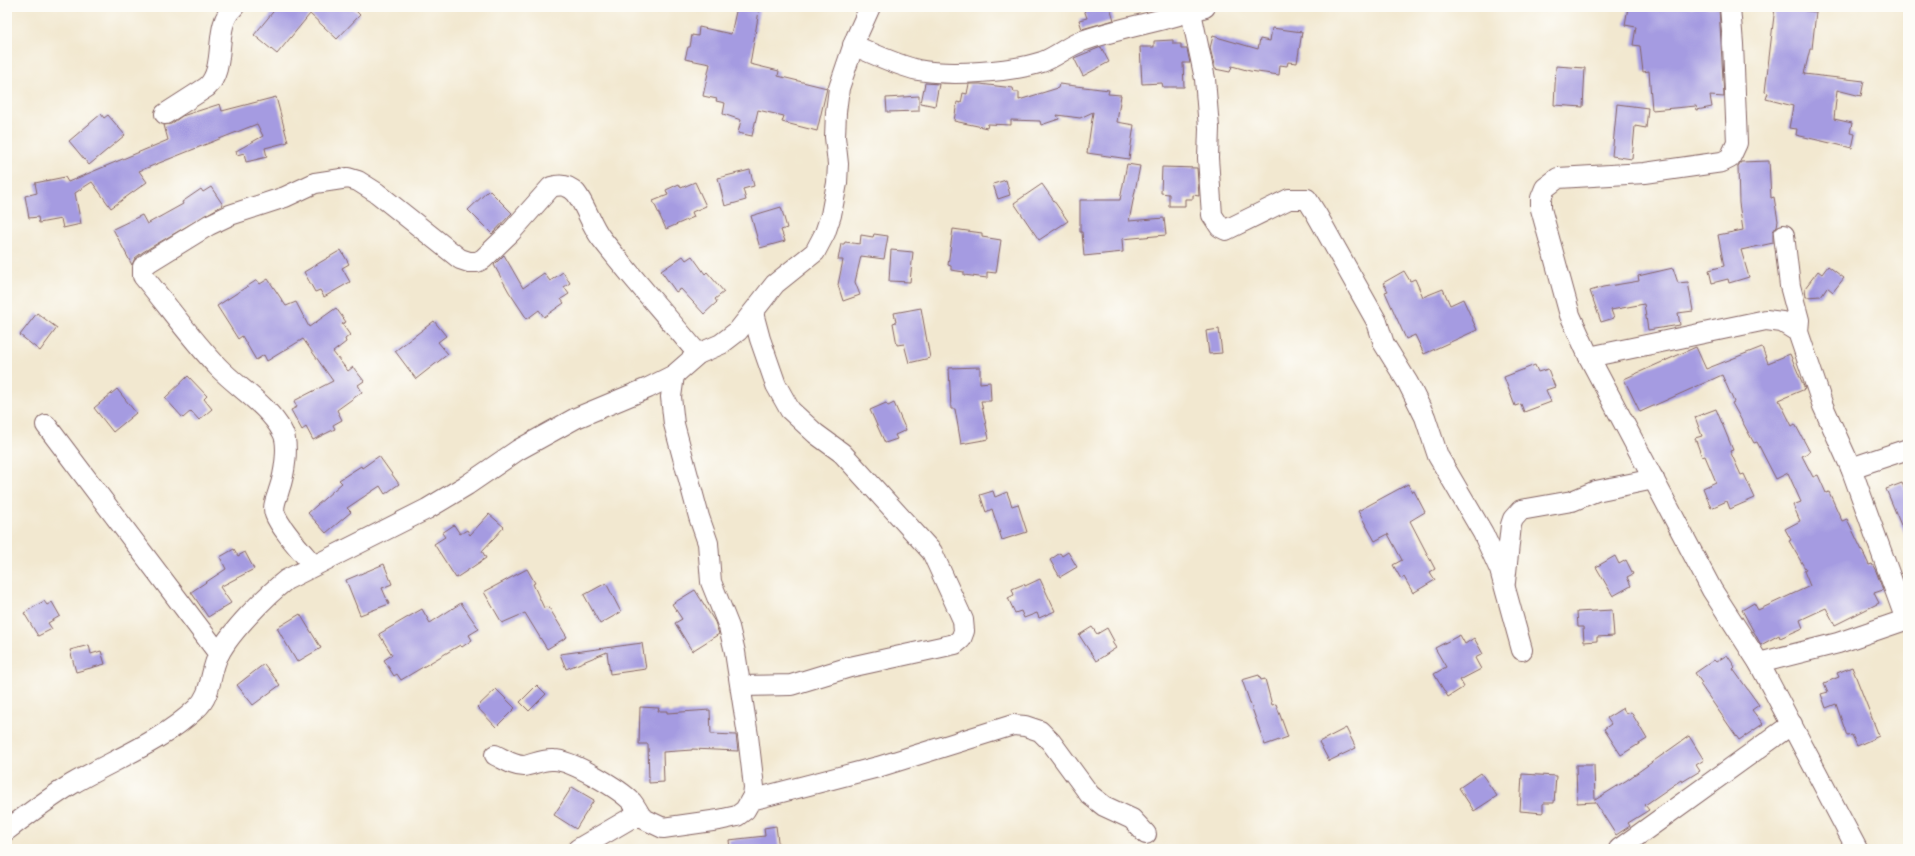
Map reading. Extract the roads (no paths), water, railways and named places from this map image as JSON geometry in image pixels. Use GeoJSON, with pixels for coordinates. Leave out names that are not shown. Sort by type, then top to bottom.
{"type":"FeatureCollection","features":[{"type":"Feature","properties":{"kind":"street"},"geometry":{"type":"LineString","coordinates":[[164,114],[207,87],[212,82],[216,74],[224,23],[229,11],[234,7]]}},
{"type":"Feature","properties":{"kind":"street"},"geometry":{"type":"LineString","coordinates":[[7,830],[72,784],[176,726],[198,708],[208,693],[212,672],[219,654],[239,628],[272,592],[286,580],[312,565],[398,525],[427,509],[467,485],[518,450],[576,418],[648,388],[674,375],[698,354],[721,344],[738,331],[775,284],[815,252],[825,233],[831,215],[837,183],[838,164],[835,137],[839,88],[853,45],[870,7]]}},
{"type":"Feature","properties":{"kind":"street"},"geometry":{"type":"LineString","coordinates":[[1730,7],[1737,143],[1730,158],[1722,162],[1645,173],[1558,178],[1545,188],[1541,198],[1541,209],[1551,253],[1570,315],[1589,358],[1620,420],[1654,479],[1712,590],[1759,663],[1857,849]]}},
{"type":"Feature","properties":{"kind":"street"},"geometry":{"type":"LineString","coordinates":[[853,45],[890,61],[918,70],[944,72],[999,70],[1016,68],[1043,61],[1082,41],[1198,10],[1209,128],[1208,158],[1212,215],[1215,222],[1226,230],[1289,199],[1307,199],[1376,322],[1384,344],[1408,383],[1424,417],[1438,456],[1483,533],[1500,570],[1522,650]]}},
{"type":"Feature","properties":{"kind":"street"},"geometry":{"type":"LineString","coordinates":[[312,565],[275,513],[274,506],[280,489],[285,462],[286,442],[283,432],[273,418],[218,367],[143,276],[143,267],[149,262],[209,225],[230,215],[285,197],[315,184],[353,178],[378,193],[460,259],[469,262],[477,262],[511,232],[551,187],[560,184],[567,186],[575,193],[601,238],[644,292],[698,354]]}},
{"type":"Feature","properties":{"kind":"street"},"geometry":{"type":"LineString","coordinates":[[1759,663],[1838,643],[1907,620],[1851,468],[1823,406],[1798,332],[1799,320],[1790,286],[1784,235]]}},
{"type":"Feature","properties":{"kind":"street"},"geometry":{"type":"LineString","coordinates":[[741,686],[791,685],[850,667],[955,644],[961,639],[964,631],[963,620],[932,552],[842,453],[816,434],[790,410],[776,384],[760,339],[753,313]]}},
{"type":"Feature","properties":{"kind":"street"},"geometry":{"type":"LineString","coordinates":[[1589,358],[1766,320],[1782,322],[1798,332]]}},
{"type":"Feature","properties":{"kind":"street"},"geometry":{"type":"LineString","coordinates":[[578,849],[631,818],[642,818],[662,828],[737,816],[745,810],[751,800],[754,787],[741,686],[729,627],[711,582],[708,543],[699,517],[674,424],[671,397],[674,375]]}},
{"type":"Feature","properties":{"kind":"street"},"geometry":{"type":"LineString","coordinates":[[46,425],[219,654]]}},
{"type":"Feature","properties":{"kind":"street"},"geometry":{"type":"LineString","coordinates":[[1851,468],[1908,448]]}},
{"type":"Feature","properties":{"kind":"street"},"geometry":{"type":"LineString","coordinates":[[1505,588],[1511,525],[1513,519],[1521,510],[1572,501],[1596,492],[1654,479]]}},
{"type":"Feature","properties":{"kind":"street"},"geometry":{"type":"LineString","coordinates":[[1619,849],[1792,724]]}},
{"type":"Feature","properties":{"kind":"street"},"geometry":{"type":"LineString","coordinates":[[751,800],[878,767],[1013,726],[1025,726],[1040,731],[1051,742],[1090,795],[1104,806],[1132,818],[1146,834]]}},
{"type":"Feature","properties":{"kind":"street"},"geometry":{"type":"LineString","coordinates":[[495,755],[512,764],[524,766],[541,760],[555,760],[569,763],[608,785],[631,802],[642,818]]}}]}
